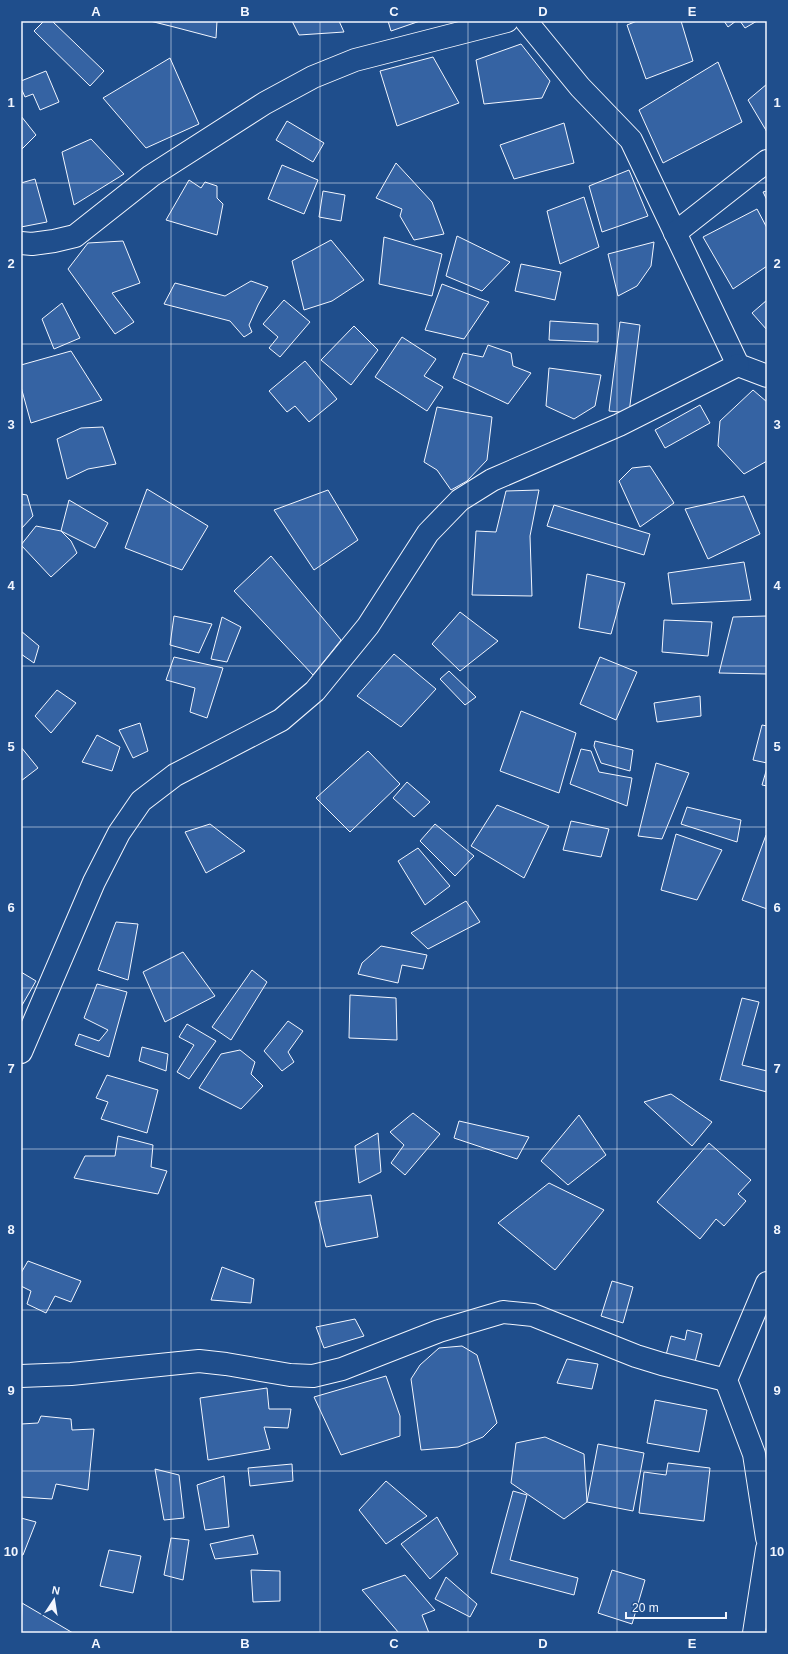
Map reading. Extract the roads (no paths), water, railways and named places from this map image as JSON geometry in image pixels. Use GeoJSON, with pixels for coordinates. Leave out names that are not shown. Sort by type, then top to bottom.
{"type":"FeatureCollection","features":[{"type":"Feature","properties":{"kind":"street"},"geometry":{"type":"LineString","coordinates":[[21,243],[32,244],[54,242],[75,236],[151,176],[265,103],[313,77],[355,60],[507,21]]}},
{"type":"Feature","properties":{"kind":"street"},"geometry":{"type":"LineString","coordinates":[[526,21],[580,88],[631,140],[738,365],[767,376]]}},
{"type":"Feature","properties":{"kind":"street"},"geometry":{"type":"LineString","coordinates":[[676,233],[767,161]]}},
{"type":"Feature","properties":{"kind":"street"},"geometry":{"type":"LineString","coordinates":[[21,1052],[94,882],[119,833],[141,801],[175,775],[281,720],[315,691],[368,626],[428,533],[460,500],[492,480],[619,425],[738,365]]}},
{"type":"Feature","properties":{"kind":"street"},"geometry":{"type":"LineString","coordinates":[[767,1283],[726,1380],[754,1454],[767,1538]]}},
{"type":"Feature","properties":{"kind":"street"},"geometry":{"type":"LineString","coordinates":[[21,1376],[71,1374],[199,1361],[290,1375],[313,1376],[342,1369],[439,1331],[503,1312],[532,1315],[636,1356],[726,1380]]}},
{"type":"Feature","properties":{"kind":"street"},"geometry":{"type":"LineString","coordinates":[[754,1633],[767,1549]]}}]}
